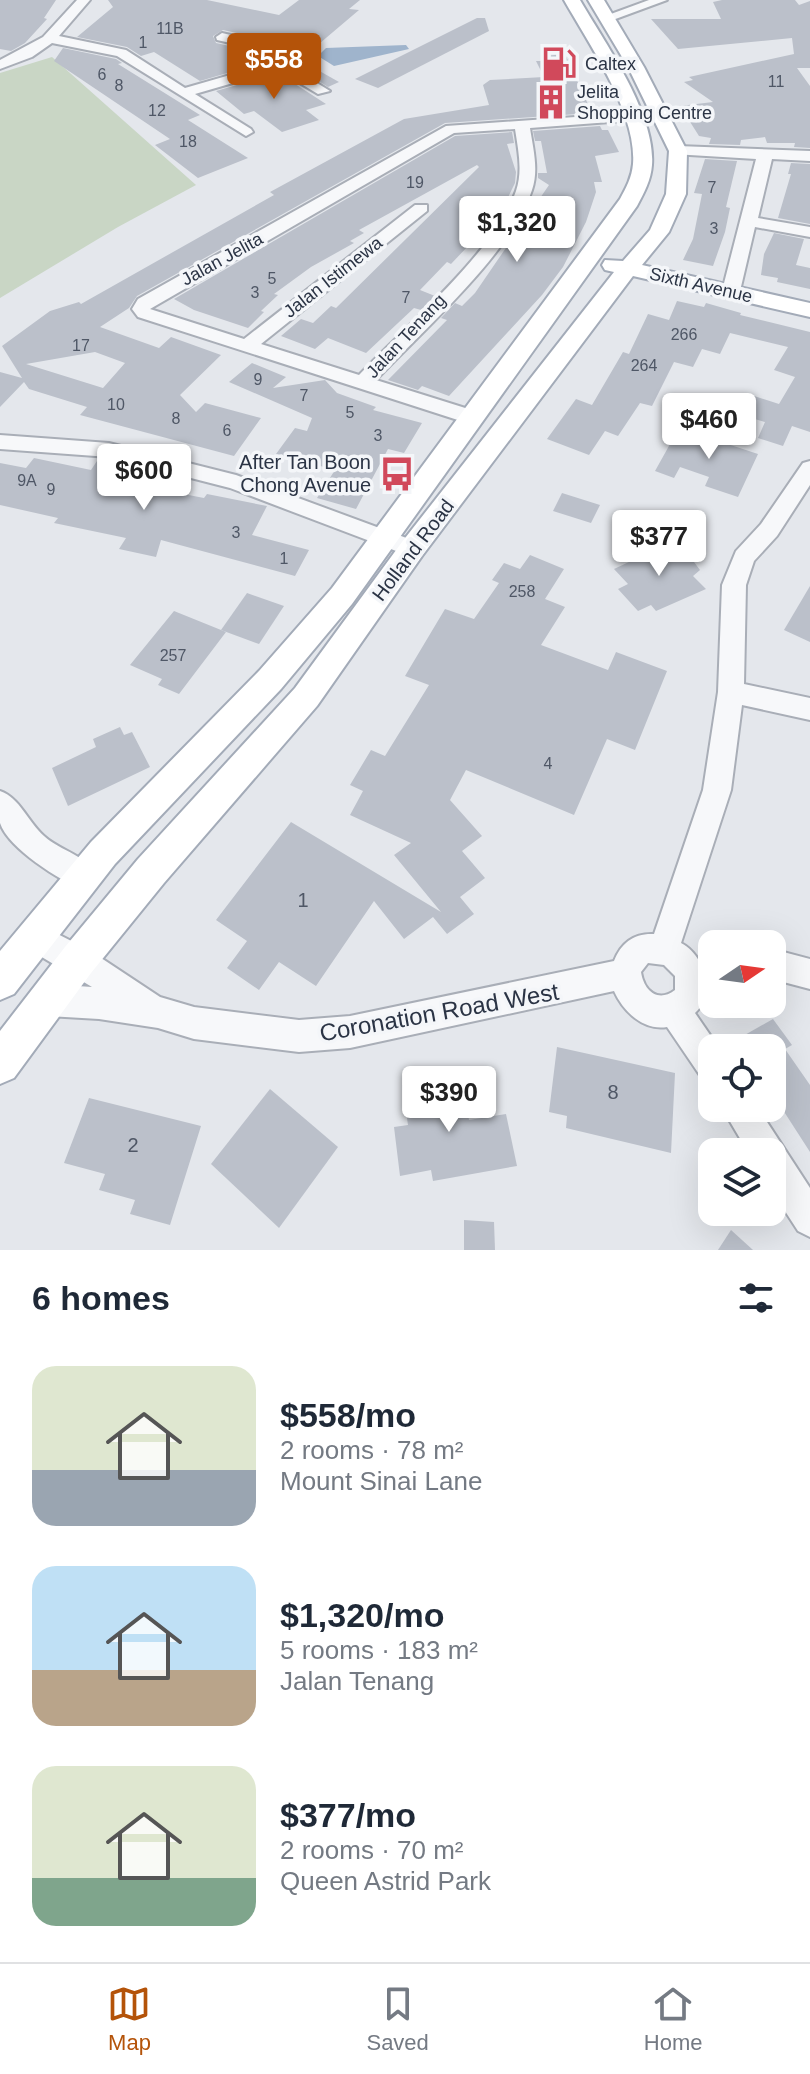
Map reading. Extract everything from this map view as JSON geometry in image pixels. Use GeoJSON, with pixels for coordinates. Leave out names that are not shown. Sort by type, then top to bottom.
{"type":"FeatureCollection","features":[{"type":"Feature","properties":{"kind":"main road","name":"Holland Road"},"geometry":{"type":"LineString","coordinates":[[0,1064],[78,960],[151,871],[306,697],[399,545],[471,417],[591,260],[637,188],[643,165],[642,144],[632,117],[572,0]]}},
{"type":"Feature","properties":{"kind":"main road","name":"Holland Road"},"geometry":{"type":"LineString","coordinates":[[0,981],[84,877],[399,545],[628,268],[650,246],[676,194],[678,151],[601,9]]}},
{"type":"Feature","properties":{"kind":"main road"},"geometry":{"type":"LineString","coordinates":[[632,117],[645,109],[649,94]]}},
{"type":"Feature","properties":{"kind":"main road"},"geometry":{"type":"LineString","coordinates":[[650,246],[650,255],[659,267],[691,284]]}},
{"type":"Feature","properties":{"kind":"main road","name":"Sixth Avenue"},"geometry":{"type":"LineString","coordinates":[[591,260],[810,310]]}},
{"type":"Feature","properties":{"kind":"street"},"geometry":{"type":"LineString","coordinates":[[0,65],[29,55],[52,39],[84,0]]}},
{"type":"Feature","properties":{"kind":"street"},"geometry":{"type":"LineString","coordinates":[[601,9],[661,0]]}},
{"type":"Feature","properties":{"kind":"street"},"geometry":{"type":"LineString","coordinates":[[222,37],[239,41],[323,91]]}},
{"type":"Feature","properties":{"kind":"street"},"geometry":{"type":"LineString","coordinates":[[52,39],[121,53],[246,132]]}},
{"type":"Feature","properties":{"kind":"street"},"geometry":{"type":"LineString","coordinates":[[185,92],[280,65]]}},
{"type":"Feature","properties":{"kind":"street","name":"Jalan Jelita"},"geometry":{"type":"LineString","coordinates":[[471,417],[245,347],[144,313],[141,309],[144,303],[442,132],[632,117]]}},
{"type":"Feature","properties":{"kind":"street","name":"Jalan Tenang"},"geometry":{"type":"LineString","coordinates":[[363,382],[471,267],[512,215],[524,190],[527,168],[522,124]]}},
{"type":"Feature","properties":{"kind":"street"},"geometry":{"type":"LineString","coordinates":[[678,151],[810,156]]}},
{"type":"Feature","properties":{"kind":"street"},"geometry":{"type":"LineString","coordinates":[[731,291],[765,155]]}},
{"type":"Feature","properties":{"kind":"street","name":"Jalan Istimewa"},"geometry":{"type":"LineString","coordinates":[[245,347],[421,208]]}},
{"type":"Feature","properties":{"kind":"street"},"geometry":{"type":"LineString","coordinates":[[749,221],[810,232]]}},
{"type":"Feature","properties":{"kind":"street"},"geometry":{"type":"LineString","coordinates":[[0,442],[109,450],[236,482],[399,545]]}},
{"type":"Feature","properties":{"kind":"street"},"geometry":{"type":"LineString","coordinates":[[664,948],[717,790],[731,692],[734,585],[744,557],[769,530],[810,468]]}},
{"type":"Feature","properties":{"kind":"street"},"geometry":{"type":"LineString","coordinates":[[731,692],[810,709]]}},
{"type":"Feature","properties":{"kind":"street"},"geometry":{"type":"LineString","coordinates":[[0,803],[34,845],[84,877]]}},
{"type":"Feature","properties":{"kind":"street","name":"Coronation Road West"},"geometry":{"type":"LineString","coordinates":[[36,937],[78,960],[158,1012]]}},
{"type":"Feature","properties":{"kind":"street"},"geometry":{"type":"LineString","coordinates":[[698,970],[664,948],[638,950],[631,956],[625,974],[631,994],[638,1003],[655,1012],[675,1011],[689,998],[698,981]]}},
{"type":"Feature","properties":{"kind":"street"},"geometry":{"type":"LineString","coordinates":[[786,968],[810,974]]}},
{"type":"Feature","properties":{"kind":"street","name":"Coronation Road West"},"geometry":{"type":"LineString","coordinates":[[48,1000],[80,1001],[158,1012],[194,1023],[299,1036],[350,1032],[625,974]]}},
{"type":"Feature","properties":{"kind":"street"},"geometry":{"type":"LineString","coordinates":[[675,1011],[698,1045]]}},
{"type":"Feature","properties":{"kind":"street"},"geometry":{"type":"LineString","coordinates":[[786,1182],[810,1219]]}},
{"type":"Feature","properties":{"kind":"green space"},"geometry":{"type":"Polygon","coordinates":[[[52,57],[196,185],[118,227],[0,298],[0,73],[52,57]]]}},
{"type":"Feature","properties":{"kind":"water"},"geometry":{"type":"Polygon","coordinates":[[[406,45],[409,49],[334,66],[318,56],[326,48],[406,45]]]}},
{"type":"Feature","properties":{"kind":"building"},"geometry":{"type":"Polygon","coordinates":[[[0,0],[56,0],[44,18],[47,19],[25,43],[11,51],[0,49],[0,0]]]}},
{"type":"Feature","properties":{"kind":"building"},"geometry":{"type":"Polygon","coordinates":[[[108,0],[207,0],[279,15],[299,0],[360,0],[349,9],[359,10],[300,60],[339,82],[328,87],[246,35],[223,30],[213,36],[216,43],[234,47],[261,63],[200,81],[154,52],[141,56],[127,47],[77,37],[113,7],[108,0]]]}},
{"type":"Feature","properties":{"kind":"building"},"geometry":{"type":"Polygon","coordinates":[[[795,0],[799,5],[810,1],[810,68],[797,68],[810,86],[810,148],[794,147],[795,143],[767,143],[765,137],[741,140],[740,145],[709,144],[711,138],[699,136],[680,106],[713,102],[684,82],[693,80],[689,77],[794,54],[792,38],[678,49],[651,19],[721,19],[713,2],[795,0]]]}},
{"type":"Feature","properties":{"kind":"building"},"geometry":{"type":"Polygon","coordinates":[[[477,18],[485,18],[489,31],[378,88],[355,79],[477,18]]]}},
{"type":"Feature","properties":{"kind":"building"},"geometry":{"type":"Polygon","coordinates":[[[63,48],[116,59],[122,63],[118,64],[200,115],[188,120],[248,158],[198,178],[155,145],[170,139],[54,61],[63,48]]]}},
{"type":"Feature","properties":{"kind":"building"},"geometry":{"type":"Polygon","coordinates":[[[565,54],[592,113],[445,123],[137,296],[129,308],[100,327],[159,348],[171,337],[221,355],[180,395],[196,412],[205,403],[261,418],[234,456],[80,415],[87,407],[29,389],[24,382],[0,407],[0,372],[22,378],[2,346],[50,311],[81,304],[274,195],[270,192],[404,119],[489,105],[483,85],[490,80],[544,77],[536,61],[546,61],[544,56],[565,54]],[[95,352],[26,364],[103,388],[125,363],[95,352]]]}},
{"type":"Feature","properties":{"kind":"building"},"geometry":{"type":"Polygon","coordinates":[[[278,73],[326,104],[306,110],[319,120],[282,132],[254,111],[244,114],[216,91],[278,73]]]}},
{"type":"Feature","properties":{"kind":"building"},"geometry":{"type":"Polygon","coordinates":[[[600,126],[602,130],[608,130],[619,152],[595,156],[602,182],[594,182],[596,192],[586,222],[563,267],[542,295],[449,396],[422,386],[418,390],[388,380],[447,320],[441,318],[455,303],[462,306],[475,293],[549,185],[538,178],[538,173],[547,173],[541,141],[535,141],[533,131],[600,126]]]}},
{"type":"Feature","properties":{"kind":"building"},"geometry":{"type":"Polygon","coordinates":[[[512,132],[514,143],[507,144],[516,172],[515,183],[496,222],[451,264],[447,262],[420,290],[435,296],[421,310],[414,308],[366,353],[328,338],[315,349],[281,336],[301,319],[313,323],[331,306],[336,308],[479,167],[477,165],[359,230],[364,233],[350,241],[354,243],[311,267],[274,294],[278,295],[248,328],[194,310],[174,299],[455,136],[512,132]]]}},
{"type":"Feature","properties":{"kind":"building"},"geometry":{"type":"Polygon","coordinates":[[[705,159],[737,161],[726,207],[730,208],[725,232],[713,266],[683,260],[693,239],[702,194],[694,193],[705,159]]]}},
{"type":"Feature","properties":{"kind":"building"},"geometry":{"type":"Polygon","coordinates":[[[791,163],[810,164],[810,224],[778,218],[791,174],[788,174],[791,163]]]}},
{"type":"Feature","properties":{"kind":"building"},"geometry":{"type":"Polygon","coordinates":[[[774,233],[804,239],[796,265],[810,268],[810,289],[761,275],[764,254],[774,233]]]}},
{"type":"Feature","properties":{"kind":"building"},"geometry":{"type":"Polygon","coordinates":[[[677,301],[704,307],[706,303],[740,315],[810,332],[810,432],[792,426],[783,446],[758,438],[765,422],[741,415],[751,395],[779,404],[795,377],[774,370],[788,347],[730,333],[720,354],[702,349],[693,367],[674,362],[652,406],[640,403],[618,436],[605,431],[589,455],[547,439],[576,399],[592,405],[623,352],[629,354],[648,314],[669,320],[677,301]]]}},
{"type":"Feature","properties":{"kind":"building"},"geometry":{"type":"Polygon","coordinates":[[[252,363],[286,377],[273,388],[325,380],[337,393],[376,407],[373,410],[422,423],[404,453],[388,449],[356,509],[317,498],[335,470],[276,454],[295,428],[307,431],[312,418],[229,382],[252,363]]]}},
{"type":"Feature","properties":{"kind":"building"},"geometry":{"type":"Polygon","coordinates":[[[679,428],[758,454],[738,497],[705,486],[709,477],[680,467],[674,478],[655,471],[679,428]]]}},
{"type":"Feature","properties":{"kind":"building"},"geometry":{"type":"Polygon","coordinates":[[[34,458],[91,470],[97,461],[151,472],[142,486],[267,506],[252,535],[309,550],[295,576],[161,540],[156,557],[119,549],[126,538],[54,523],[58,518],[0,505],[0,463],[26,468],[34,458]]]}},
{"type":"Feature","properties":{"kind":"building"},"geometry":{"type":"Polygon","coordinates":[[[562,493],[600,505],[591,523],[553,511],[562,493]]]}},
{"type":"Feature","properties":{"kind":"building"},"geometry":{"type":"Polygon","coordinates":[[[663,543],[670,551],[691,558],[700,570],[693,576],[706,589],[656,611],[651,605],[638,611],[618,589],[628,584],[614,569],[631,561],[628,558],[663,543]]]}},
{"type":"Feature","properties":{"kind":"building"},"geometry":{"type":"Polygon","coordinates":[[[530,555],[564,569],[545,599],[565,607],[541,645],[608,670],[616,652],[667,671],[635,750],[607,739],[574,815],[466,770],[450,800],[482,836],[462,851],[485,878],[460,897],[474,914],[447,934],[433,917],[404,939],[374,901],[316,986],[279,962],[259,990],[227,968],[247,941],[216,920],[291,822],[441,912],[394,855],[411,843],[350,815],[363,791],[350,785],[371,750],[385,756],[429,685],[405,676],[445,609],[474,619],[499,583],[492,580],[504,563],[520,569],[530,555]]]}},
{"type":"Feature","properties":{"kind":"building"},"geometry":{"type":"Polygon","coordinates":[[[810,586],[810,642],[784,630],[810,586]]]}},
{"type":"Feature","properties":{"kind":"building"},"geometry":{"type":"Polygon","coordinates":[[[247,593],[284,606],[259,644],[221,630],[247,593]]]}},
{"type":"Feature","properties":{"kind":"building"},"geometry":{"type":"Polygon","coordinates":[[[174,611],[226,632],[179,694],[158,685],[162,679],[130,665],[174,611]]]}},
{"type":"Feature","properties":{"kind":"building"},"geometry":{"type":"Polygon","coordinates":[[[120,727],[124,735],[132,732],[150,767],[68,806],[52,768],[96,747],[93,739],[120,727]]]}},
{"type":"Feature","properties":{"kind":"building"},"geometry":{"type":"Polygon","coordinates":[[[773,1019],[784,1034],[747,1034],[773,1019]]]}},
{"type":"Feature","properties":{"kind":"building"},"geometry":{"type":"Polygon","coordinates":[[[557,1047],[675,1073],[671,1153],[566,1128],[567,1116],[549,1112],[557,1047]]]}},
{"type":"Feature","properties":{"kind":"building"},"geometry":{"type":"Polygon","coordinates":[[[786,1050],[810,1085],[810,1152],[786,1115],[786,1050]]]}},
{"type":"Feature","properties":{"kind":"building"},"geometry":{"type":"Polygon","coordinates":[[[461,1075],[469,1120],[506,1114],[517,1166],[433,1181],[431,1170],[400,1176],[394,1127],[408,1125],[402,1085],[461,1075]]]}},
{"type":"Feature","properties":{"kind":"building"},"geometry":{"type":"Polygon","coordinates":[[[270,1089],[338,1147],[279,1228],[211,1164],[270,1089]]]}},
{"type":"Feature","properties":{"kind":"building"},"geometry":{"type":"Polygon","coordinates":[[[89,1098],[201,1126],[170,1225],[130,1214],[135,1200],[99,1190],[105,1174],[64,1163],[89,1098]]]}},
{"type":"Feature","properties":{"kind":"building"},"geometry":{"type":"Polygon","coordinates":[[[464,1220],[494,1222],[495,1250],[464,1250],[464,1220]]]}},
{"type":"Feature","properties":{"kind":"building"},"geometry":{"type":"Polygon","coordinates":[[[731,1230],[753,1250],[718,1250],[731,1230]]]}},
{"type":"Feature","properties":{"kind":"place","name":"Caltex"},"geometry":{"type":"Point","coordinates":[559,64]}},
{"type":"Feature","properties":{"kind":"place","name":"Jelita Shopping Centre"},"geometry":{"type":"Point","coordinates":[551,102]}},
{"type":"Feature","properties":{"kind":"place","name":"After Tan Boon Chong Avenue"},"geometry":{"type":"Point","coordinates":[397,474]}}]}
